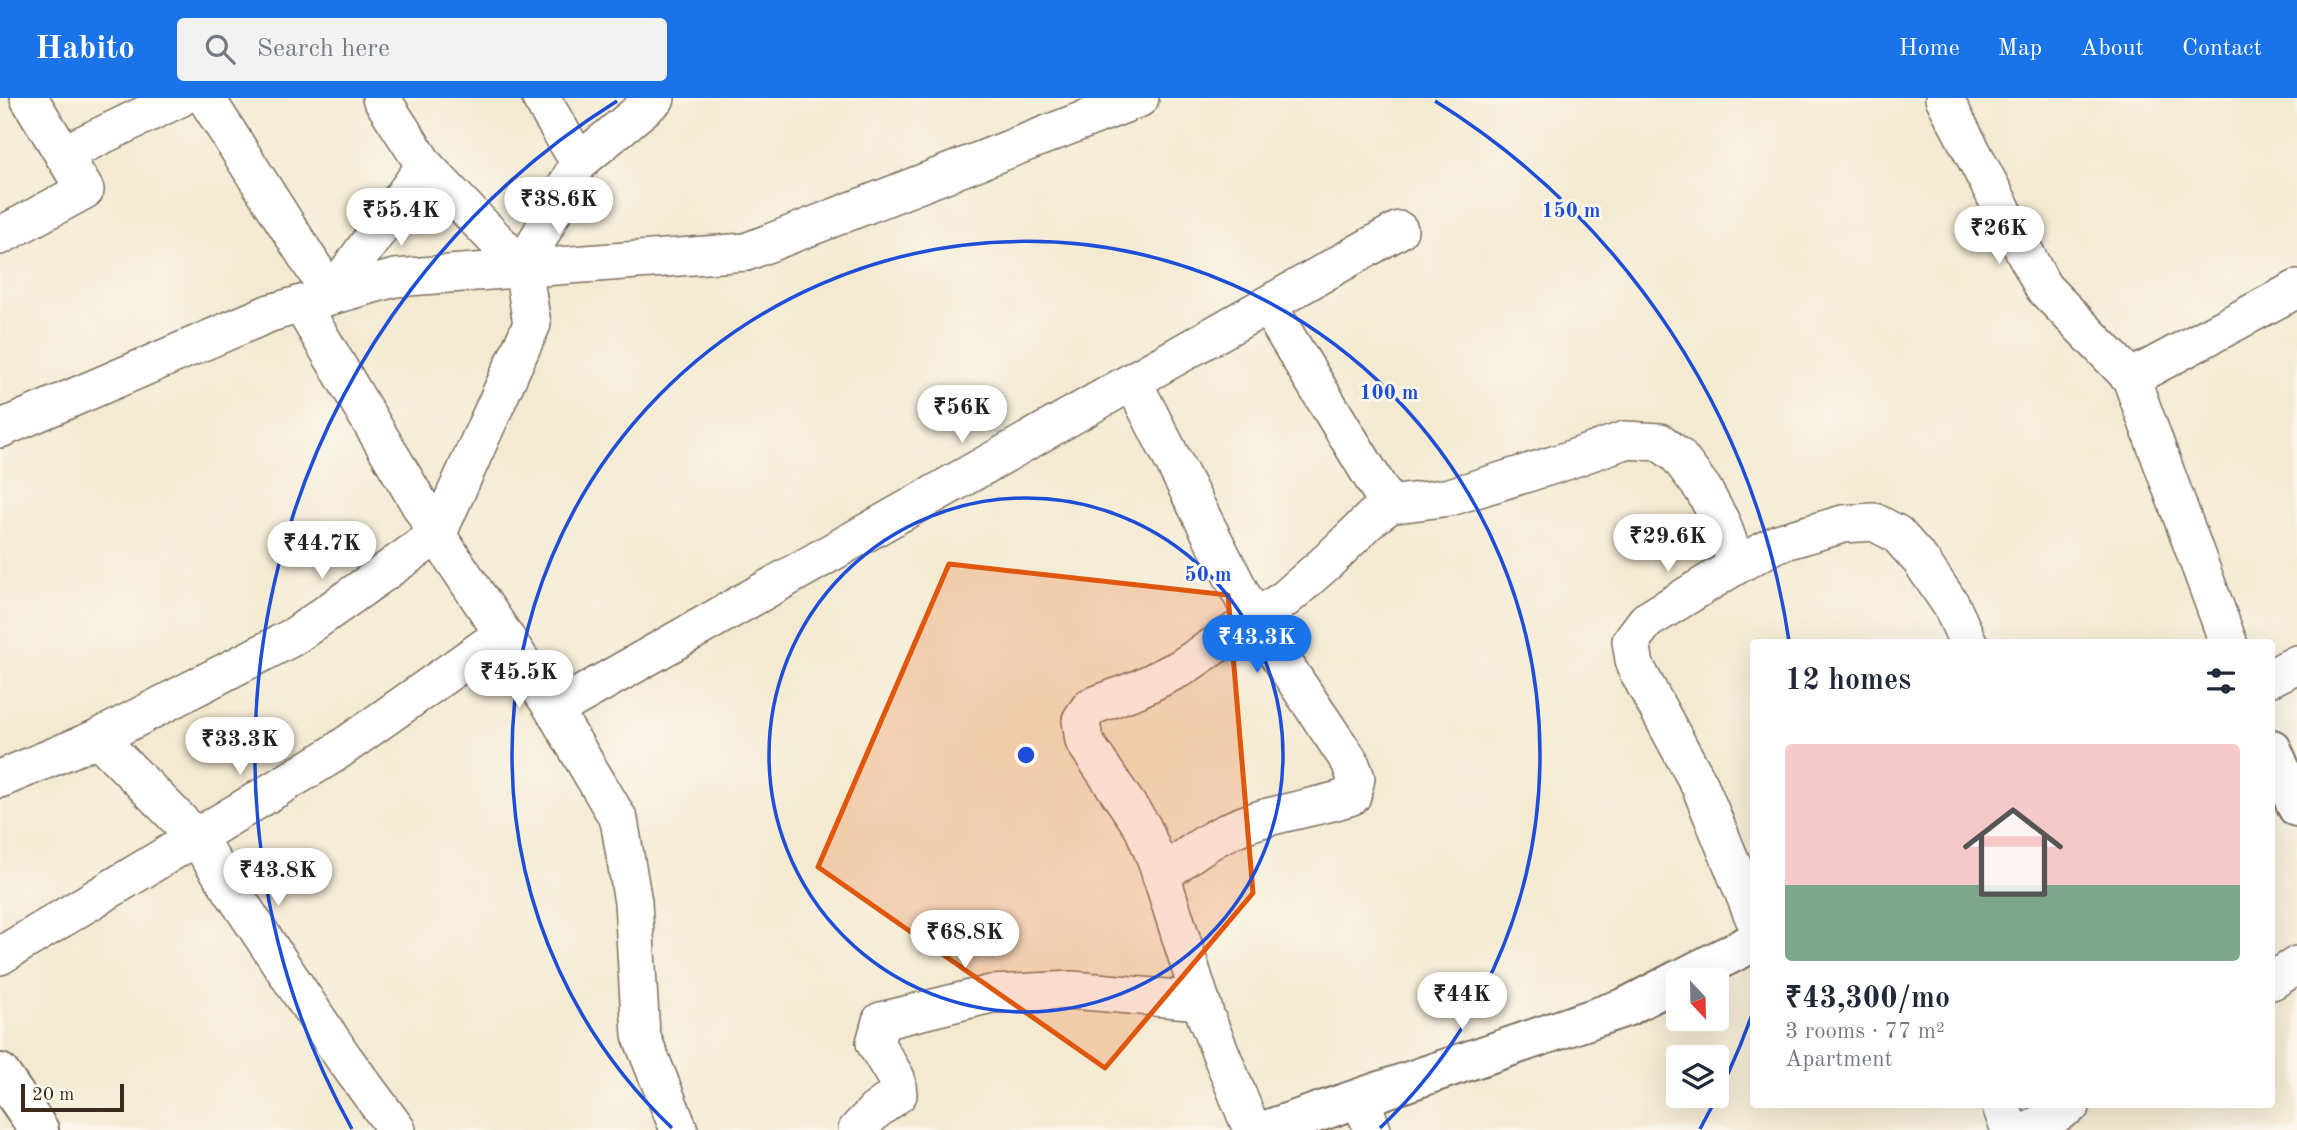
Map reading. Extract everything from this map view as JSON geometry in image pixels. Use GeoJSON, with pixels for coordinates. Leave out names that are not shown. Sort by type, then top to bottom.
{"type":"FeatureCollection","features":[{"type":"Feature","properties":{"kind":"main road"},"geometry":{"type":"LineString","coordinates":[[2275,756],[2297,807]]}},
{"type":"Feature","properties":{"kind":"main road"},"geometry":{"type":"LineString","coordinates":[[1702,968],[1750,944]]}},
{"type":"Feature","properties":{"kind":"main road"},"geometry":{"type":"LineString","coordinates":[[1266,1130],[1367,1114],[1626,1007],[1666,986]]}},
{"type":"Feature","properties":{"kind":"main road"},"geometry":{"type":"LineString","coordinates":[[0,1073],[39,1130]]}},
{"type":"Feature","properties":{"kind":"street"},"geometry":{"type":"LineString","coordinates":[[0,236],[85,190],[29,98]]}},
{"type":"Feature","properties":{"kind":"street"},"geometry":{"type":"LineString","coordinates":[[63,154],[180,98]]}},
{"type":"Feature","properties":{"kind":"street"},"geometry":{"type":"LineString","coordinates":[[206,98],[316,300],[437,534],[554,710],[619,820],[633,902],[640,1035],[679,1130]]}},
{"type":"Feature","properties":{"kind":"street"},"geometry":{"type":"LineString","coordinates":[[0,779],[98,738],[292,636],[437,534],[532,324],[523,268],[425,166],[381,98]]}},
{"type":"Feature","properties":{"kind":"street"},"geometry":{"type":"LineString","coordinates":[[541,98],[579,162]]}},
{"type":"Feature","properties":{"kind":"street"},"geometry":{"type":"LineString","coordinates":[[523,268],[579,162],[656,98]]}},
{"type":"Feature","properties":{"kind":"street"},"geometry":{"type":"LineString","coordinates":[[0,429],[270,313],[395,278],[746,251],[1140,98]]}},
{"type":"Feature","properties":{"kind":"street"},"geometry":{"type":"LineString","coordinates":[[1944,98],[2043,287],[2131,378],[2227,639]]}},
{"type":"Feature","properties":{"kind":"street"},"geometry":{"type":"LineString","coordinates":[[316,300],[425,166]]}},
{"type":"Feature","properties":{"kind":"street"},"geometry":{"type":"LineString","coordinates":[[554,710],[1399,230]]}},
{"type":"Feature","properties":{"kind":"street"},"geometry":{"type":"LineString","coordinates":[[2131,378],[2297,289]]}},
{"type":"Feature","properties":{"kind":"street"},"geometry":{"type":"LineString","coordinates":[[1268,306],[1389,505]]}},
{"type":"Feature","properties":{"kind":"street"},"geometry":{"type":"LineString","coordinates":[[1133,382],[1254,619],[1350,762],[1356,778],[1352,796],[1322,806],[1259,820],[1226,832],[1195,850],[1161,876]]}},
{"type":"Feature","properties":{"kind":"street"},"geometry":{"type":"LineString","coordinates":[[1252,1130],[1201,1002],[1143,828],[1084,741],[1081,720],[1090,706],[1138,689],[1181,668],[1286,598],[1389,505],[1450,497],[1625,440],[1660,442],[1678,456],[1703,489],[1721,522],[1737,565]]}},
{"type":"Feature","properties":{"kind":"street"},"geometry":{"type":"LineString","coordinates":[[1750,908],[1700,786],[1635,666],[1631,641],[1646,621],[1778,543],[1843,524],[1874,522],[1897,534],[1921,561],[1951,605],[1967,639]]}},
{"type":"Feature","properties":{"kind":"street"},"geometry":{"type":"LineString","coordinates":[[0,956],[332,755],[503,634]]}},
{"type":"Feature","properties":{"kind":"street"},"geometry":{"type":"LineString","coordinates":[[2275,675],[2297,664]]}},
{"type":"Feature","properties":{"kind":"street"},"geometry":{"type":"LineString","coordinates":[[98,738],[196,837],[343,1057],[397,1130]]}},
{"type":"Feature","properties":{"kind":"street"},"geometry":{"type":"LineString","coordinates":[[2275,979],[2297,965]]}},
{"type":"Feature","properties":{"kind":"street"},"geometry":{"type":"LineString","coordinates":[[857,1130],[875,1111],[898,1094],[895,1078],[875,1042],[881,1021],[991,994],[1072,990],[1201,1002]]}},
{"type":"Feature","properties":{"kind":"street"},"geometry":{"type":"LineString","coordinates":[[2002,1108],[2010,1130]]}},
{"type":"Feature","properties":{"kind":"street"},"geometry":{"type":"LineString","coordinates":[[2031,1130],[2066,1108]]}},
{"type":"Feature","properties":{"kind":"highlighted area"},"geometry":{"type":"Polygon","coordinates":[[[949,564],[1228,595],[1253,893],[1105,1068],[818,867],[949,564]]]}}]}
